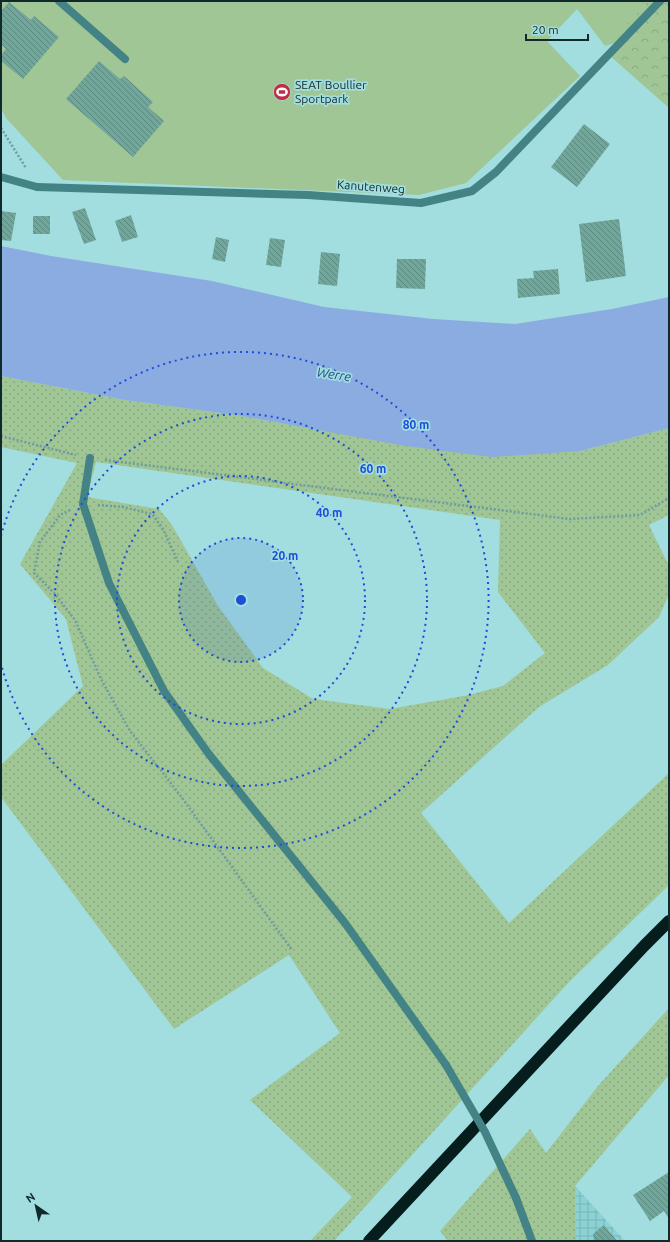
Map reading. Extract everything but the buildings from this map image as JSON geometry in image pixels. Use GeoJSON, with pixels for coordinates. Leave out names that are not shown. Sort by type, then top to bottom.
{"type":"FeatureCollection","features":[{"type":"Feature","properties":{"kind":"highway"},"geometry":{"type":"LineString","coordinates":[[369,1241],[669,921]]}},
{"type":"Feature","properties":{"kind":"street"},"geometry":{"type":"LineString","coordinates":[[59,1],[125,59]]}},
{"type":"Feature","properties":{"kind":"street","name":"Kanutenweg"},"geometry":{"type":"LineString","coordinates":[[1,177],[37,187],[308,195],[421,203],[472,191],[496,172],[660,1]]}},
{"type":"Feature","properties":{"kind":"street"},"geometry":{"type":"LineString","coordinates":[[90,458],[83,504],[109,584],[164,691],[208,754],[345,923],[446,1065],[486,1132],[516,1198],[532,1241]]}},
{"type":"Feature","properties":{"kind":"path"},"geometry":{"type":"LineString","coordinates":[[1,128],[37,187]]}},
{"type":"Feature","properties":{"kind":"path"},"geometry":{"type":"LineString","coordinates":[[1,436],[90,458],[570,519],[640,515],[669,498]]}},
{"type":"Feature","properties":{"kind":"path"},"geometry":{"type":"LineString","coordinates":[[178,562],[163,529],[152,514],[123,507],[83,504],[60,515],[40,542],[34,573],[55,594],[75,620],[101,679],[130,731],[180,795],[292,950]]}},
{"type":"Feature","properties":{"kind":"shaded area"},"geometry":{"type":"Polygon","coordinates":[[[575,1186],[625,1241],[576,1241],[575,1186]]]}},
{"type":"Feature","properties":{"kind":"green space","name":"SEAT Boullier Sportpark"},"geometry":{"type":"Polygon","coordinates":[[[1,1],[648,1],[605,46],[577,9],[547,41],[580,76],[466,183],[419,195],[63,180],[6,118],[1,108],[1,1]]]}},
{"type":"Feature","properties":{"kind":"green space"},"geometry":{"type":"Polygon","coordinates":[[[648,1],[669,1],[669,108],[609,55],[625,40],[605,46],[648,1]]]}},
{"type":"Feature","properties":{"kind":"green space"},"geometry":{"type":"Polygon","coordinates":[[[1,376],[125,400],[236,415],[320,430],[580,451],[669,428],[669,515],[649,525],[669,566],[669,594],[659,617],[608,665],[539,707],[421,813],[509,923],[669,773],[669,885],[569,982],[334,1241],[310,1241],[352,1197],[250,1100],[340,1033],[289,955],[174,1029],[1,797],[1,765],[83,686],[66,619],[20,564],[77,463],[1,447],[1,376]],[[96,462],[87,497],[159,509],[172,525],[218,606],[263,668],[313,699],[390,709],[469,695],[503,686],[545,653],[498,592],[500,520],[96,462]]]}},
{"type":"Feature","properties":{"kind":"green space"},"geometry":{"type":"Polygon","coordinates":[[[669,1008],[669,1075],[575,1186],[576,1241],[448,1241],[440,1231],[530,1129],[546,1153],[598,1086],[669,1008]]]}},
{"type":"Feature","properties":{"kind":"water","name":"Werre"},"geometry":{"type":"Polygon","coordinates":[[[1,246],[51,256],[212,281],[324,307],[433,319],[515,324],[612,309],[669,297],[669,428],[580,451],[492,457],[406,446],[236,415],[125,400],[1,376],[1,246]]]}},
{"type":"Feature","properties":{"kind":"place","name":"SEAT Boullier Sportpark"},"geometry":{"type":"Point","coordinates":[282,92]}}]}
